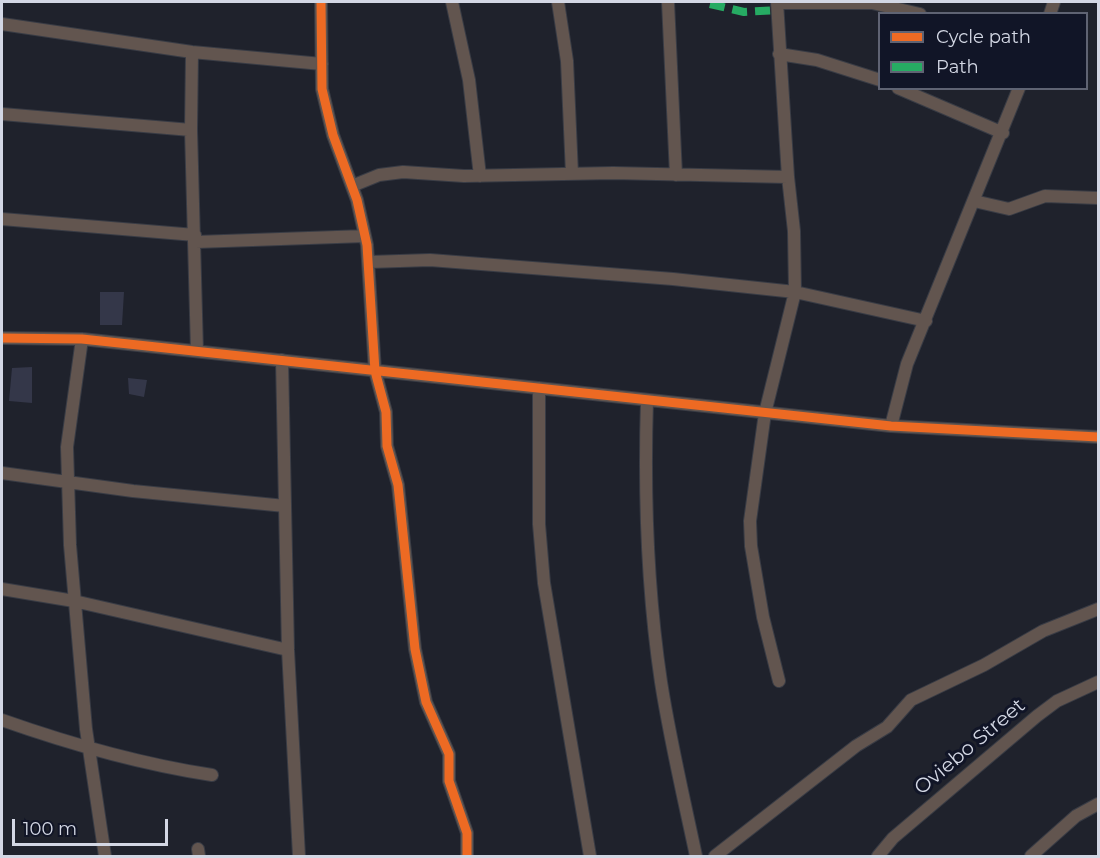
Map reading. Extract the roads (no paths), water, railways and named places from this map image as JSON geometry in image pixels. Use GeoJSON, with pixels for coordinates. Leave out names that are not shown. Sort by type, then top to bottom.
{"type":"FeatureCollection","features":[{"type":"Feature","properties":{"kind":"street"},"geometry":{"type":"LineString","coordinates":[[321,2],[324,103],[352,186],[365,236],[369,262],[375,371],[386,412],[387,446],[398,485],[415,649],[426,702],[449,754],[449,781],[467,833],[466,856]]}},
{"type":"Feature","properties":{"kind":"street"},"geometry":{"type":"LineString","coordinates":[[452,2],[469,80],[480,176]]}},
{"type":"Feature","properties":{"kind":"street"},"geometry":{"type":"LineString","coordinates":[[558,2],[567,61],[572,174]]}},
{"type":"Feature","properties":{"kind":"street"},"geometry":{"type":"LineString","coordinates":[[668,2],[676,175]]}},
{"type":"Feature","properties":{"kind":"street"},"geometry":{"type":"LineString","coordinates":[[779,681],[763,617],[751,546],[750,521],[765,413],[795,292],[794,231],[788,177],[777,2],[872,3],[911,12]]}},
{"type":"Feature","properties":{"kind":"street"},"geometry":{"type":"LineString","coordinates":[[2,24],[192,52],[322,64]]}},
{"type":"Feature","properties":{"kind":"street"},"geometry":{"type":"LineString","coordinates":[[192,52],[191,130],[196,238],[197,351]]}},
{"type":"Feature","properties":{"kind":"street"},"geometry":{"type":"LineString","coordinates":[[779,54],[817,60],[878,80]]}},
{"type":"Feature","properties":{"kind":"street"},"geometry":{"type":"LineString","coordinates":[[903,90],[1003,133]]}},
{"type":"Feature","properties":{"kind":"street"},"geometry":{"type":"LineString","coordinates":[[891,426],[899,388],[1018,90]]}},
{"type":"Feature","properties":{"kind":"street"},"geometry":{"type":"LineString","coordinates":[[2,114],[191,130]]}},
{"type":"Feature","properties":{"kind":"street"},"geometry":{"type":"LineString","coordinates":[[352,186],[391,172],[480,176],[572,174],[788,177]]}},
{"type":"Feature","properties":{"kind":"street"},"geometry":{"type":"LineString","coordinates":[[974,201],[1009,209],[1045,196],[1098,198]]}},
{"type":"Feature","properties":{"kind":"street"},"geometry":{"type":"LineString","coordinates":[[2,219],[196,238],[365,236]]}},
{"type":"Feature","properties":{"kind":"street"},"geometry":{"type":"LineString","coordinates":[[369,262],[430,260],[673,279],[795,292],[926,321]]}},
{"type":"Feature","properties":{"kind":"street"},"geometry":{"type":"LineString","coordinates":[[2,338],[82,339],[891,426],[1098,437]]}},
{"type":"Feature","properties":{"kind":"street"},"geometry":{"type":"LineString","coordinates":[[82,339],[67,447],[68,481],[75,601],[89,747],[105,856]]}},
{"type":"Feature","properties":{"kind":"street"},"geometry":{"type":"LineString","coordinates":[[282,360],[288,650],[299,856]]}},
{"type":"Feature","properties":{"kind":"street"},"geometry":{"type":"LineString","coordinates":[[539,388],[539,524],[544,583],[590,856]]}},
{"type":"Feature","properties":{"kind":"street"},"geometry":{"type":"LineString","coordinates":[[647,400],[645,492],[651,593],[661,682],[696,856]]}},
{"type":"Feature","properties":{"kind":"street"},"geometry":{"type":"LineString","coordinates":[[2,473],[133,491],[285,506]]}},
{"type":"Feature","properties":{"kind":"street"},"geometry":{"type":"LineString","coordinates":[[2,589],[75,601],[288,650]]}},
{"type":"Feature","properties":{"kind":"street"},"geometry":{"type":"LineString","coordinates":[[715,856],[856,746],[887,726],[911,700],[984,665],[1043,631],[1098,609]]}},
{"type":"Feature","properties":{"kind":"street","name":"Oviebo Street"},"geometry":{"type":"LineString","coordinates":[[878,856],[893,838],[1042,711],[1098,682]]}},
{"type":"Feature","properties":{"kind":"street"},"geometry":{"type":"LineString","coordinates":[[2,720],[166,768],[212,775]]}},
{"type":"Feature","properties":{"kind":"street"},"geometry":{"type":"LineString","coordinates":[[1031,856],[1076,816],[1098,804]]}}]}
